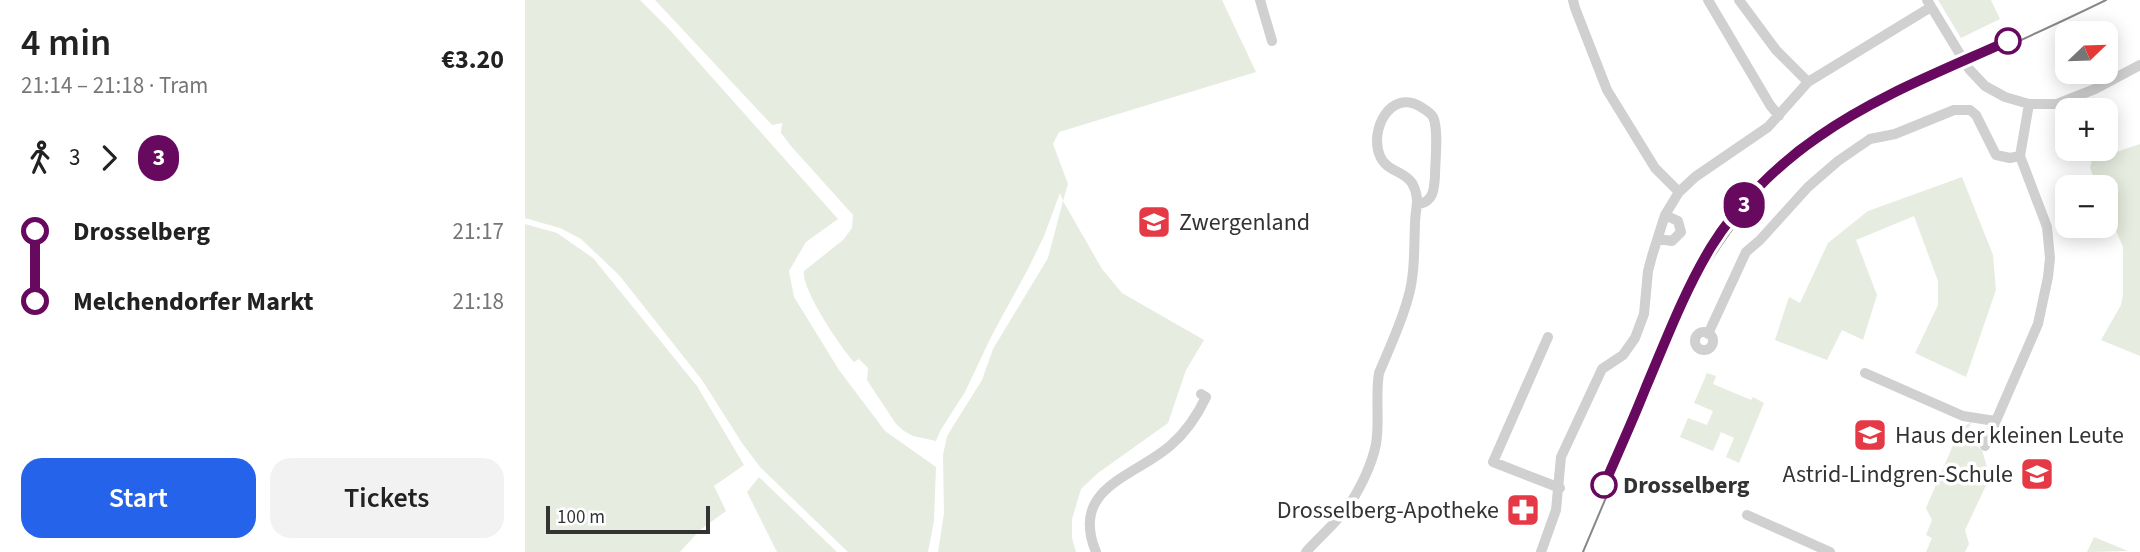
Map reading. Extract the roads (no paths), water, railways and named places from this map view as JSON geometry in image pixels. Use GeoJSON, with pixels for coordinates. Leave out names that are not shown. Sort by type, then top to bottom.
{"type":"FeatureCollection","features":[{"type":"Feature","properties":{"kind":"street"},"geometry":{"type":"LineString","coordinates":[[1260,0],[1272,41]]}},
{"type":"Feature","properties":{"kind":"street"},"geometry":{"type":"LineString","coordinates":[[1573,0],[1607,90],[1655,169],[1679,192]]}},
{"type":"Feature","properties":{"kind":"street"},"geometry":{"type":"LineString","coordinates":[[1708,0],[1779,116]]}},
{"type":"Feature","properties":{"kind":"street"},"geometry":{"type":"LineString","coordinates":[[1739,0],[1776,50],[1808,82]]}},
{"type":"Feature","properties":{"kind":"street"},"geometry":{"type":"LineString","coordinates":[[1541,552],[1556,510],[1561,457],[1602,369],[1628,349],[1644,314],[1648,271],[1665,215],[1679,192],[1695,177],[1768,127],[1808,82],[1929,4],[1977,80],[1994,93],[2029,104],[2045,105],[2067,101],[2140,65]]}},
{"type":"Feature","properties":{"kind":"street"},"geometry":{"type":"LineString","coordinates":[[1306,552],[1347,508],[1361,481],[1375,446],[1379,373],[1409,298],[1414,266],[1415,214],[1419,204],[1411,181],[1383,163],[1377,150],[1383,115],[1390,107],[1405,102],[1423,108],[1433,117],[1436,129],[1433,194],[1426,203],[1419,204]]}},
{"type":"Feature","properties":{"kind":"street"},"geometry":{"type":"LineString","coordinates":[[1985,446],[2038,324],[2050,258],[2047,227],[2019,156],[2029,104]]}},
{"type":"Feature","properties":{"kind":"street"},"geometry":{"type":"LineString","coordinates":[[1708,334],[1746,252],[1808,187],[1838,161],[1870,139],[1895,134],[1954,110],[1963,109],[1976,115],[1982,123],[1996,155],[2010,158],[2019,156]]}},
{"type":"Feature","properties":{"kind":"street"},"geometry":{"type":"LineString","coordinates":[[1658,239],[1672,241],[1681,232],[1678,221],[1665,215]]}},
{"type":"Feature","properties":{"kind":"street"},"geometry":{"type":"LineString","coordinates":[[1541,343],[1493,462],[1560,488]]}},
{"type":"Feature","properties":{"kind":"street"},"geometry":{"type":"LineString","coordinates":[[1865,373],[1963,416],[1995,421]]}},
{"type":"Feature","properties":{"kind":"street"},"geometry":{"type":"LineString","coordinates":[[1095,552],[1090,524],[1094,502],[1109,485],[1171,445],[1197,415],[1206,397],[1201,394]]}},
{"type":"Feature","properties":{"kind":"street"},"geometry":{"type":"LineString","coordinates":[[1748,515],[1830,552]]}},
{"type":"Feature","properties":{"kind":"tram line"},"geometry":{"type":"LineString","coordinates":[[1583,552],[1694,289],[1726,238],[1776,178],[1823,140],[1857,119],[2106,0]]}},
{"type":"Feature","properties":{"kind":"tram line","name":"3"},"geometry":{"type":"LineString","coordinates":[[1604,485],[1689,287],[1712,246],[1760,187],[1789,159],[1849,117],[1877,101],[2008,41]]}},
{"type":"Feature","properties":{"kind":"place","name":"Zwergenland"},"geometry":{"type":"Point","coordinates":[1154,222]}},
{"type":"Feature","properties":{"kind":"place","name":"Haus der kleinen Leute"},"geometry":{"type":"Point","coordinates":[1870,435]}},
{"type":"Feature","properties":{"kind":"place","name":"Astrid-Lindgren-Schule"},"geometry":{"type":"Point","coordinates":[2037,474]}},
{"type":"Feature","properties":{"kind":"place","name":"Drosselberg"},"geometry":{"type":"Point","coordinates":[1604,485]}},
{"type":"Feature","properties":{"kind":"place","name":"Drosselberg-Apotheke"},"geometry":{"type":"Point","coordinates":[1523,510]}}]}
